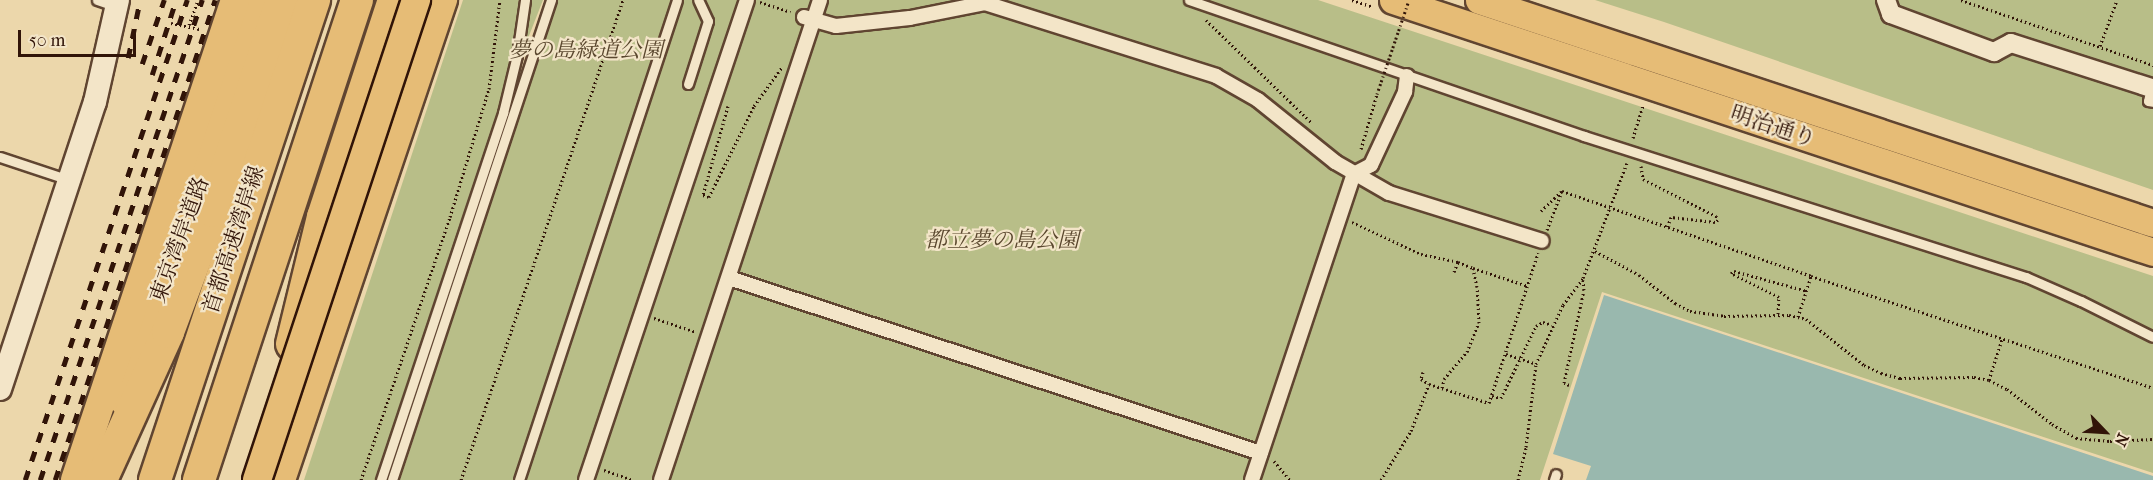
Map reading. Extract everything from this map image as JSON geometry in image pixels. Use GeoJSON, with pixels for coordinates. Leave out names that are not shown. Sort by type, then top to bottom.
{"type":"FeatureCollection","features":[{"type":"Feature","properties":{"kind":"highway"},"geometry":{"type":"LineString","coordinates":[[75,480],[235,0]]}},
{"type":"Feature","properties":{"kind":"highway","name":"東京湾岸道路"},"geometry":{"type":"LineString","coordinates":[[100,480],[147,330],[194,202],[262,0]]}},
{"type":"Feature","properties":{"kind":"highway"},"geometry":{"type":"LineString","coordinates":[[100,480],[168,332],[213,211],[282,0]]}},
{"type":"Feature","properties":{"kind":"highway","name":"首都高速湾岸線"},"geometry":{"type":"LineString","coordinates":[[155,480],[314,0]]}},
{"type":"Feature","properties":{"kind":"highway","name":"首都高速湾岸線"},"geometry":{"type":"LineString","coordinates":[[199,480],[357,0]]}},
{"type":"Feature","properties":{"kind":"highway"},"geometry":{"type":"LineString","coordinates":[[265,480],[304,286],[351,129],[394,0]]}},
{"type":"Feature","properties":{"kind":"highway"},"geometry":{"type":"LineString","coordinates":[[257,480],[416,0]]}},
{"type":"Feature","properties":{"kind":"highway"},"geometry":{"type":"LineString","coordinates":[[281,480],[443,0]]}},
{"type":"Feature","properties":{"kind":"main road","name":"明治通り"},"geometry":{"type":"LineString","coordinates":[[1393,0],[2153,252]]}},
{"type":"Feature","properties":{"kind":"main road","name":"明治通り"},"geometry":{"type":"LineString","coordinates":[[1479,0],[2153,224]]}},
{"type":"Feature","properties":{"kind":"street"},"geometry":{"type":"LineString","coordinates":[[586,480],[747,0]]}},
{"type":"Feature","properties":{"kind":"street"},"geometry":{"type":"LineString","coordinates":[[661,480],[801,58],[809,18],[820,0]]}},
{"type":"Feature","properties":{"kind":"street"},"geometry":{"type":"LineString","coordinates":[[1886,0],[1891,14],[1994,52],[2011,43],[2152,95]]}},
{"type":"Feature","properties":{"kind":"street"},"geometry":{"type":"LineString","coordinates":[[0,389],[5,354],[95,102],[111,2]]}},
{"type":"Feature","properties":{"kind":"street"},"geometry":{"type":"LineString","coordinates":[[809,18],[836,26],[910,18],[985,3],[1216,76],[1238,86],[1354,174],[1389,193],[1542,241]]}},
{"type":"Feature","properties":{"kind":"street"},"geometry":{"type":"LineString","coordinates":[[1252,480],[1354,174],[1371,165],[1405,92],[1407,76]]}},
{"type":"Feature","properties":{"kind":"street"},"geometry":{"type":"LineString","coordinates":[[729,278],[1262,450]]}},
{"type":"Feature","properties":{"kind":"lane"},"geometry":{"type":"LineString","coordinates":[[381,480],[503,113],[517,56],[525,0]]}},
{"type":"Feature","properties":{"kind":"lane"},"geometry":{"type":"LineString","coordinates":[[392,480],[551,0]]}},
{"type":"Feature","properties":{"kind":"lane"},"geometry":{"type":"LineString","coordinates":[[519,480],[677,0]]}},
{"type":"Feature","properties":{"kind":"lane"},"geometry":{"type":"LineString","coordinates":[[688,84],[708,21],[698,0]]}},
{"type":"Feature","properties":{"kind":"lane"},"geometry":{"type":"LineString","coordinates":[[1189,0],[1407,76],[2026,277],[2153,337]]}},
{"type":"Feature","properties":{"kind":"lane"},"geometry":{"type":"LineString","coordinates":[[0,157],[69,180]]}},
{"type":"Feature","properties":{"kind":"path"},"geometry":{"type":"LineString","coordinates":[[189,26],[196,0]]}},
{"type":"Feature","properties":{"kind":"path"},"geometry":{"type":"LineString","coordinates":[[361,480],[450,217],[489,89],[500,0]]}},
{"type":"Feature","properties":{"kind":"path"},"geometry":{"type":"LineString","coordinates":[[461,480],[623,0]]}},
{"type":"Feature","properties":{"kind":"path"},"geometry":{"type":"LineString","coordinates":[[756,0],[809,18]]}},
{"type":"Feature","properties":{"kind":"path"},"geometry":{"type":"LineString","coordinates":[[1354,174],[1377,94],[1409,0]]}},
{"type":"Feature","properties":{"kind":"path"},"geometry":{"type":"LineString","coordinates":[[1961,0],[2153,64]]}},
{"type":"Feature","properties":{"kind":"path"},"geometry":{"type":"LineString","coordinates":[[2100,47],[2117,0]]}},
{"type":"Feature","properties":{"kind":"path"},"geometry":{"type":"LineString","coordinates":[[1200,15],[1268,78],[1314,126]]}},
{"type":"Feature","properties":{"kind":"path"},"geometry":{"type":"LineString","coordinates":[[171,22],[200,28]]}},
{"type":"Feature","properties":{"kind":"path"},"geometry":{"type":"LineString","coordinates":[[729,105],[704,195],[709,197],[754,106],[790,55],[801,58]]}},
{"type":"Feature","properties":{"kind":"path"},"geometry":{"type":"LineString","coordinates":[[1641,140],[1632,137],[1644,103]]}},
{"type":"Feature","properties":{"kind":"path"},"geometry":{"type":"LineString","coordinates":[[1518,480],[1526,447],[1536,364],[1552,325],[1563,305],[1583,278],[1628,160],[1641,163],[1643,179],[1716,216],[1718,220],[1715,222],[1671,218],[1667,228]]}},
{"type":"Feature","properties":{"kind":"path"},"geometry":{"type":"LineString","coordinates":[[1562,191],[1667,228],[2153,388]]}},
{"type":"Feature","properties":{"kind":"path"},"geometry":{"type":"LineString","coordinates":[[1423,372],[1421,379],[1429,384],[1489,403],[1542,241],[1562,191]]}},
{"type":"Feature","properties":{"kind":"path"},"geometry":{"type":"LineString","coordinates":[[1541,211],[1562,191]]}},
{"type":"Feature","properties":{"kind":"path"},"geometry":{"type":"LineString","coordinates":[[1358,224],[1421,254],[1458,261],[1528,286]]}},
{"type":"Feature","properties":{"kind":"path"},"geometry":{"type":"LineString","coordinates":[[1595,251],[1639,275],[1690,311],[1724,316],[1778,314],[1798,317],[1822,330],[1864,364],[1881,373],[1900,378],[1974,377],[1989,380],[2007,389],[2052,424],[2076,438],[2110,441],[2153,439]]}},
{"type":"Feature","properties":{"kind":"path"},"geometry":{"type":"LineString","coordinates":[[1454,272],[1458,261]]}},
{"type":"Feature","properties":{"kind":"path"},"geometry":{"type":"LineString","coordinates":[[1442,388],[1444,379],[1467,352],[1479,323],[1477,287],[1473,268]]}},
{"type":"Feature","properties":{"kind":"path"},"geometry":{"type":"LineString","coordinates":[[1778,314],[1779,297],[1731,273],[1734,271],[1806,291]]}},
{"type":"Feature","properties":{"kind":"path"},"geometry":{"type":"LineString","coordinates":[[1798,317],[1811,276]]}},
{"type":"Feature","properties":{"kind":"path"},"geometry":{"type":"LineString","coordinates":[[1569,385],[1564,383],[1584,290],[1583,278]]}},
{"type":"Feature","properties":{"kind":"path"},"geometry":{"type":"LineString","coordinates":[[641,313],[709,336]]}},
{"type":"Feature","properties":{"kind":"path"},"geometry":{"type":"LineString","coordinates":[[1492,396],[1501,398],[1536,326],[1543,322],[1552,325]]}},
{"type":"Feature","properties":{"kind":"path"},"geometry":{"type":"LineString","coordinates":[[1989,380],[2002,339]]}},
{"type":"Feature","properties":{"kind":"path"},"geometry":{"type":"LineString","coordinates":[[1505,354],[1536,364]]}},
{"type":"Feature","properties":{"kind":"path"},"geometry":{"type":"LineString","coordinates":[[1381,480],[1411,431],[1429,384]]}},
{"type":"Feature","properties":{"kind":"path"},"geometry":{"type":"LineString","coordinates":[[1262,450],[1290,480]]}},
{"type":"Feature","properties":{"kind":"path"},"geometry":{"type":"LineString","coordinates":[[591,466],[633,480]]}},
{"type":"Feature","properties":{"kind":"green space","name":"夢の島緑道公園"},"geometry":{"type":"Polygon","coordinates":[[[463,0],[543,0],[498,115],[377,480],[304,480],[463,0]]]}},
{"type":"Feature","properties":{"kind":"green space","name":"都立夢の島公園"},"geometry":{"type":"Polygon","coordinates":[[[557,0],[1318,0],[2153,276],[2153,473],[1602,292],[1540,480],[400,480],[557,0]]]}},
{"type":"Feature","properties":{"kind":"green space"},"geometry":{"type":"Polygon","coordinates":[[[1595,0],[2153,0],[2153,190],[1664,22],[1595,0]]]}},
{"type":"Feature","properties":{"kind":"water"},"geometry":{"type":"Polygon","coordinates":[[[1604,295],[2153,476],[2153,480],[1586,480],[1591,466],[1553,454],[1604,295]]]}},
{"type":"Feature","properties":{"kind":"railway"},"geometry":{"type":"LineString","coordinates":[[128,58],[140,0]]}},
{"type":"Feature","properties":{"kind":"railway"},"geometry":{"type":"LineString","coordinates":[[142,64],[164,0]]}},
{"type":"Feature","properties":{"kind":"railway"},"geometry":{"type":"LineString","coordinates":[[152,75],[176,0]]}},
{"type":"Feature","properties":{"kind":"railway"},"geometry":{"type":"LineString","coordinates":[[25,480],[187,0]]}},
{"type":"Feature","properties":{"kind":"railway"},"geometry":{"type":"LineString","coordinates":[[40,480],[202,0]]}},
{"type":"Feature","properties":{"kind":"railway"},"geometry":{"type":"LineString","coordinates":[[55,480],[215,0]]}}]}
